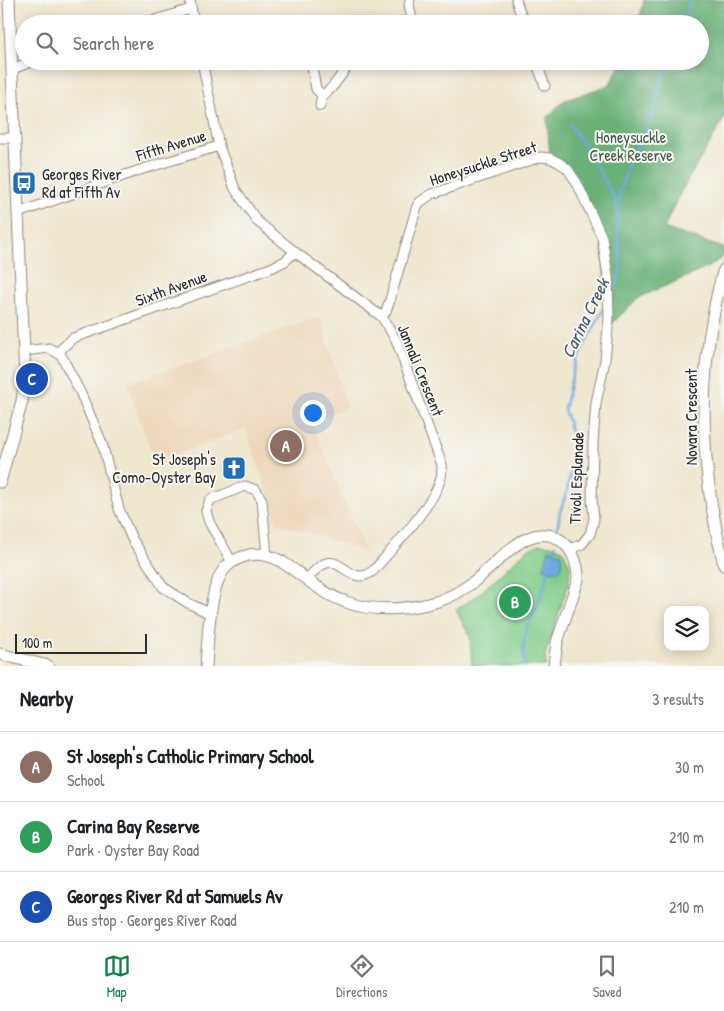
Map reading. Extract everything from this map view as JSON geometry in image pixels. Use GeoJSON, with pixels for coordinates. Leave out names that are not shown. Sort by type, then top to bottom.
{"type":"FeatureCollection","features":[{"type":"Feature","properties":{"kind":"street"},"geometry":{"type":"LineString","coordinates":[[0,482],[22,401],[25,379],[9,0]]}},
{"type":"Feature","properties":{"kind":"street"},"geometry":{"type":"LineString","coordinates":[[410,0],[411,15]]}},
{"type":"Feature","properties":{"kind":"street"},"geometry":{"type":"LineString","coordinates":[[521,15],[516,2],[527,0]]}},
{"type":"Feature","properties":{"kind":"street"},"geometry":{"type":"LineString","coordinates":[[164,15],[191,4]]}},
{"type":"Feature","properties":{"kind":"street","name":"Jannali Crescent"},"geometry":{"type":"LineString","coordinates":[[204,70],[219,146],[235,189],[257,221],[382,317],[396,340],[442,465],[437,490],[428,504],[370,574],[358,576],[333,562],[326,562],[313,572],[307,580]]}},
{"type":"Feature","properties":{"kind":"street"},"geometry":{"type":"LineString","coordinates":[[313,70],[316,89],[322,95]]}},
{"type":"Feature","properties":{"kind":"street"},"geometry":{"type":"LineString","coordinates":[[322,95],[331,90],[345,70]]}},
{"type":"Feature","properties":{"kind":"street"},"geometry":{"type":"LineString","coordinates":[[539,70],[544,86]]}},
{"type":"Feature","properties":{"kind":"street"},"geometry":{"type":"LineString","coordinates":[[320,106],[322,95]]}},
{"type":"Feature","properties":{"kind":"street"},"geometry":{"type":"LineString","coordinates":[[0,138],[14,138]]}},
{"type":"Feature","properties":{"kind":"street","name":"Fifth Avenue"},"geometry":{"type":"LineString","coordinates":[[18,213],[140,170],[219,146]]}},
{"type":"Feature","properties":{"kind":"street","name":"Honeysuckle Street"},"geometry":{"type":"LineString","coordinates":[[382,317],[390,300],[420,202],[425,197],[540,157],[550,158],[558,162]]}},
{"type":"Feature","properties":{"kind":"street","name":"Tivoli Esplanade"},"geometry":{"type":"LineString","coordinates":[[558,162],[566,168],[577,183],[602,237],[608,276],[608,318],[604,360],[596,402],[593,442],[592,499],[594,518],[590,534],[582,544],[570,549]]}},
{"type":"Feature","properties":{"kind":"street","name":"Sixth Avenue"},"geometry":{"type":"LineString","coordinates":[[58,352],[73,338],[271,268],[281,264],[295,252]]}},
{"type":"Feature","properties":{"kind":"street","name":"Novara Crescent"},"geometry":{"type":"LineString","coordinates":[[724,270],[710,331],[704,387],[704,443],[708,477],[724,565]]}},
{"type":"Feature","properties":{"kind":"street"},"geometry":{"type":"LineString","coordinates":[[24,351],[44,348],[58,352],[81,394],[102,443],[119,509],[132,539],[163,587],[188,603],[211,614]]}},
{"type":"Feature","properties":{"kind":"street"},"geometry":{"type":"LineString","coordinates":[[232,562],[209,522],[206,511],[210,500],[244,486],[256,490],[262,500],[267,556]]}},
{"type":"Feature","properties":{"kind":"street"},"geometry":{"type":"LineString","coordinates":[[206,666],[211,614],[219,578],[226,567],[238,558],[253,555],[267,556],[281,561],[307,580],[334,597],[346,602],[372,608],[398,609],[437,602],[454,595],[477,580],[517,543],[536,535],[556,538],[564,542],[570,549],[578,570],[578,580],[557,642],[554,666]]}},
{"type":"Feature","properties":{"kind":"street"},"geometry":{"type":"LineString","coordinates":[[0,654],[48,666]]}},
{"type":"Feature","properties":{"kind":"shaded area"},"geometry":{"type":"Polygon","coordinates":[[[320,317],[347,408],[311,421],[365,551],[277,523],[246,429],[155,462],[127,384],[320,317]]]}},
{"type":"Feature","properties":{"kind":"green space","name":"Honeysuckle Creek Reserve"},"geometry":{"type":"Polygon","coordinates":[[[644,0],[724,0],[724,119],[678,197],[664,228],[724,248],[724,256],[707,268],[638,298],[608,328],[602,237],[577,183],[550,158],[547,118],[563,101],[609,85],[618,70],[709,70],[709,15],[640,15],[644,0]]]}},
{"type":"Feature","properties":{"kind":"green space"},"geometry":{"type":"Polygon","coordinates":[[[540,544],[551,545],[563,550],[570,566],[569,582],[545,655],[546,666],[472,666],[470,637],[456,610],[480,593],[528,549],[540,544]]]}},
{"type":"Feature","properties":{"kind":"water"},"geometry":{"type":"Polygon","coordinates":[[[549,549],[561,553],[562,564],[557,572],[544,568],[549,549]]]}},
{"type":"Feature","properties":{"kind":"waterway","name":"Carina Creek"},"geometry":{"type":"LineString","coordinates":[[685,15],[691,0]]}},
{"type":"Feature","properties":{"kind":"waterway","name":"Carina Creek"},"geometry":{"type":"LineString","coordinates":[[612,294],[619,279],[621,264],[617,230],[619,195],[629,162],[651,117],[665,70]]}},
{"type":"Feature","properties":{"kind":"waterway"},"geometry":{"type":"LineString","coordinates":[[570,124],[618,205]]}},
{"type":"Feature","properties":{"kind":"waterway","name":"Carina Creek"},"geometry":{"type":"LineString","coordinates":[[557,531],[574,454],[573,438],[564,409],[573,372],[582,349],[606,305]]}},
{"type":"Feature","properties":{"kind":"waterway","name":"Carina Creek"},"geometry":{"type":"LineString","coordinates":[[554,553],[556,545]]}},
{"type":"Feature","properties":{"kind":"waterway","name":"Carina Creek"},"geometry":{"type":"LineString","coordinates":[[525,666],[523,650],[527,625],[536,610],[550,568]]}},
{"type":"Feature","properties":{"kind":"place","name":"Georges River Rd at Fifth Av"},"geometry":{"type":"Point","coordinates":[24,183]}},
{"type":"Feature","properties":{"kind":"place","name":"Georges River Rd at Samuels Av"},"geometry":{"type":"Point","coordinates":[32,379]}},
{"type":"Feature","properties":{"kind":"place","name":"St Joseph's Catholic Primary School"},"geometry":{"type":"Point","coordinates":[286,446]}},
{"type":"Feature","properties":{"kind":"place","name":"St Joseph's Como-Oyster Bay"},"geometry":{"type":"Point","coordinates":[234,468]}},
{"type":"Feature","properties":{"kind":"place","name":"Carina Bay Reserve"},"geometry":{"type":"Point","coordinates":[515,602]}}]}
